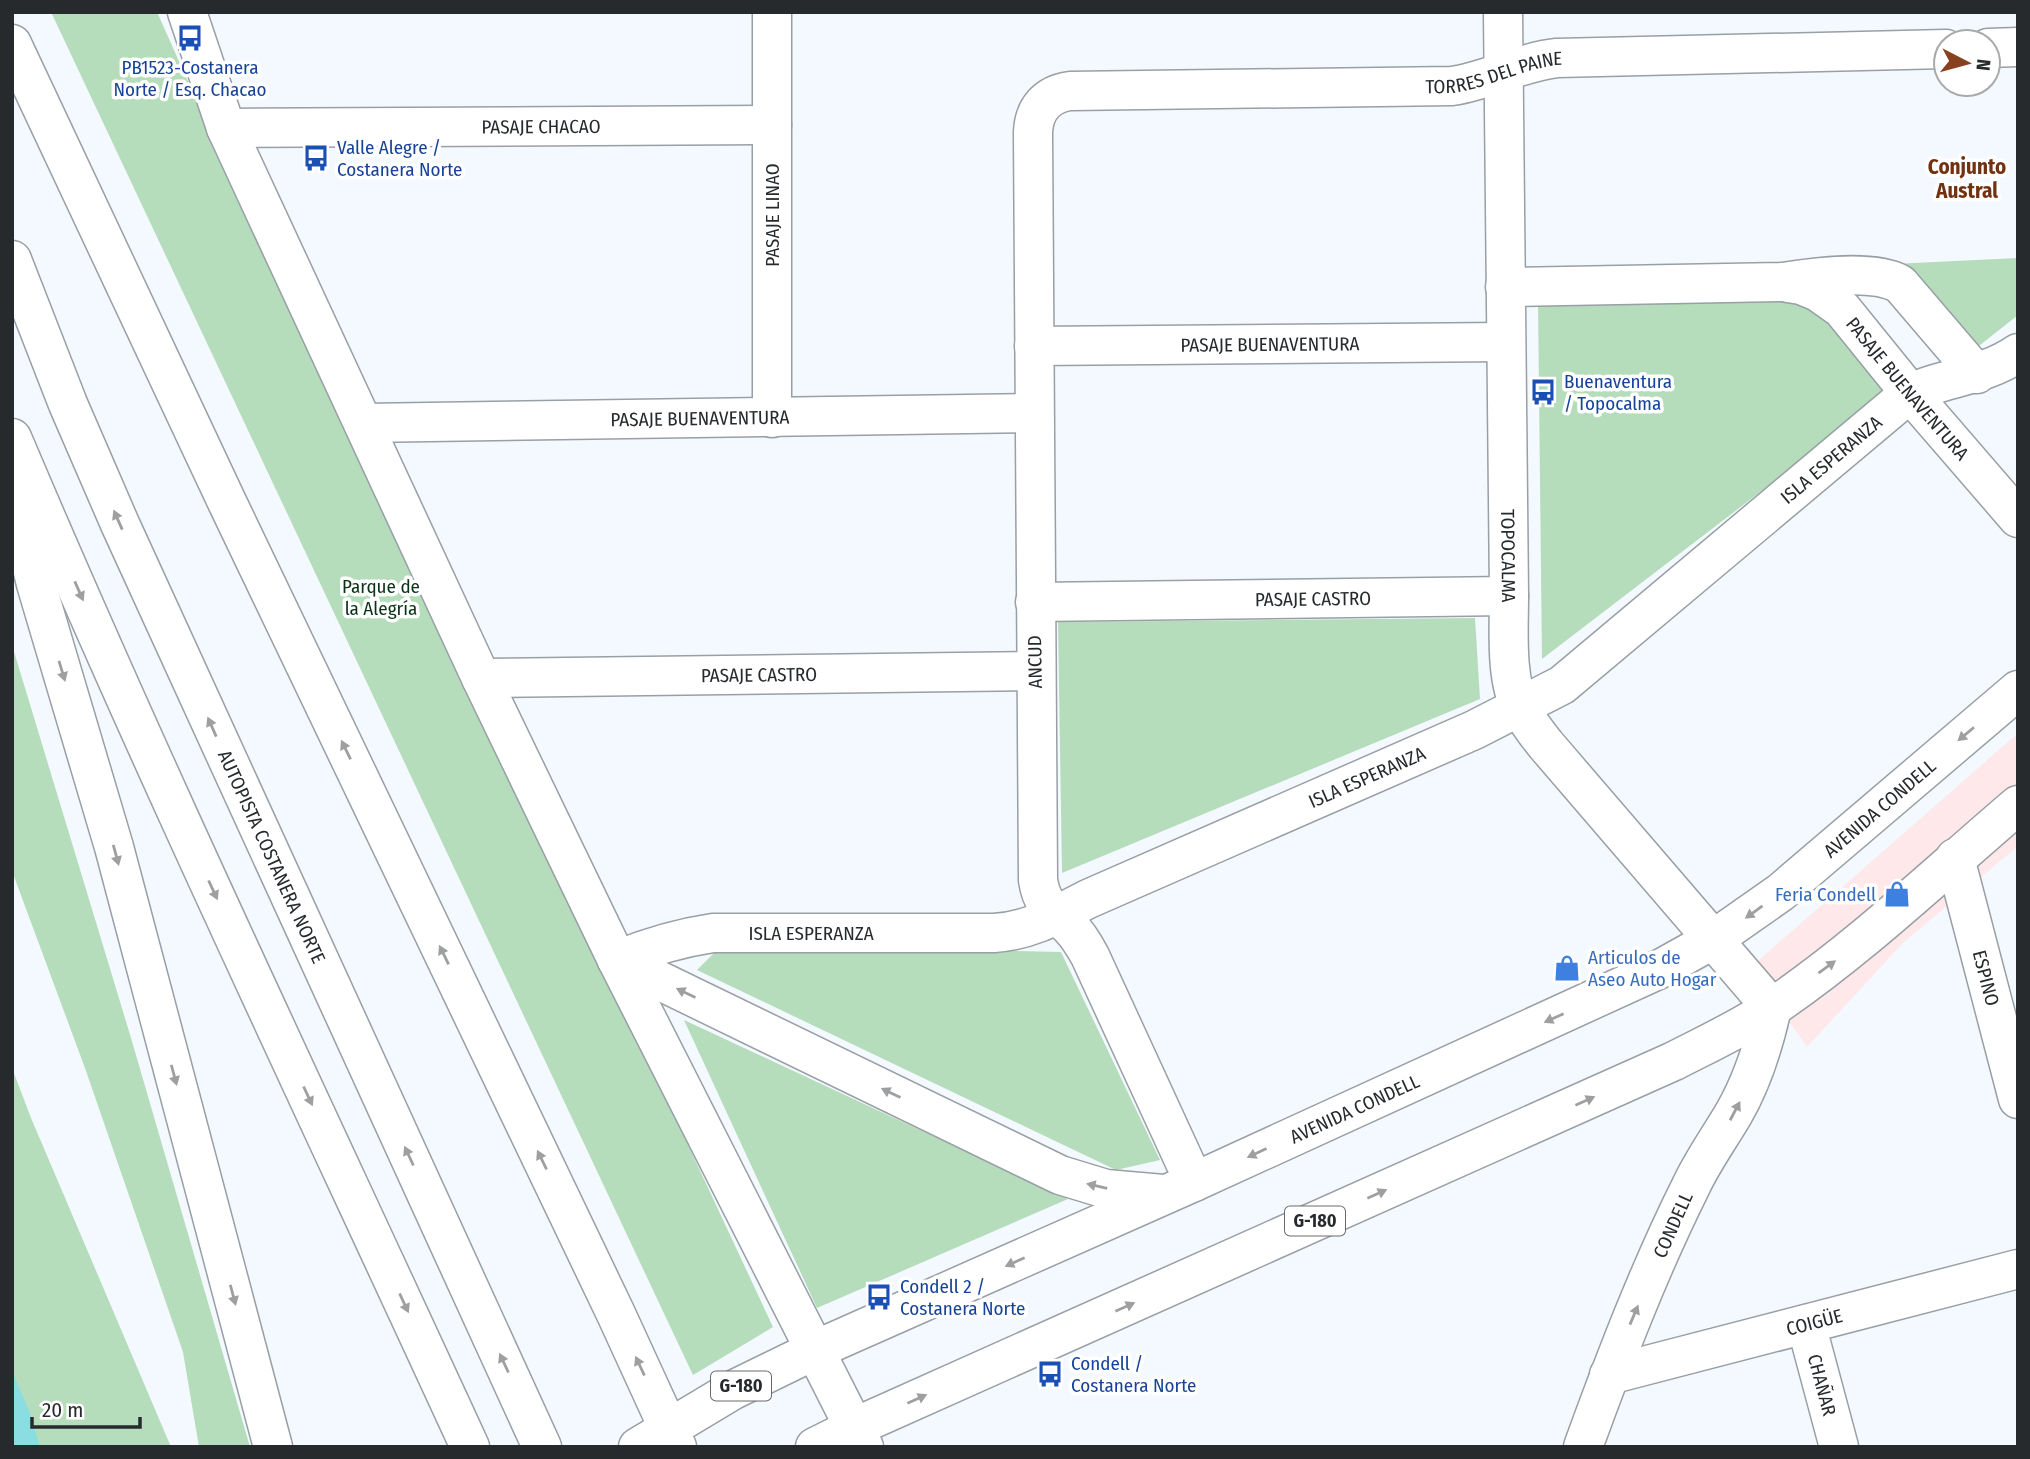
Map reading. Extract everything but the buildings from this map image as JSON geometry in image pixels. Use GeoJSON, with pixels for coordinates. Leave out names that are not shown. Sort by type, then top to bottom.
{"type":"FeatureCollection","features":[{"type":"Feature","properties":{"kind":"main road"},"geometry":{"type":"LineString","coordinates":[[187,12],[226,128],[481,678],[617,960],[859,1437]]}},
{"type":"Feature","properties":{"kind":"main road","name":"PASAJE LINAO"},"geometry":{"type":"LineString","coordinates":[[772,12],[772,418]]}},
{"type":"Feature","properties":{"kind":"main road","name":"TOPOCALMA"},"geometry":{"type":"LineString","coordinates":[[1503,12],[1508,596],[1510,653],[1515,692],[1520,708],[1546,745],[1772,1007]]}},
{"type":"Feature","properties":{"kind":"main road"},"geometry":{"type":"LineString","coordinates":[[12,44],[227,502],[534,1143],[662,1440]]}},
{"type":"Feature","properties":{"kind":"main road","name":"TORRES DEL PAINE"},"geometry":{"type":"LineString","coordinates":[[1043,104],[1060,93],[1070,91],[1452,86],[1468,84],[1527,63],[1557,58],[1932,49]]}},
{"type":"Feature","properties":{"kind":"main road","name":"ANCUD"},"geometry":{"type":"LineString","coordinates":[[1043,104],[1037,112],[1033,132],[1038,880],[1044,902],[1081,940],[1090,956],[1180,1188]]}},
{"type":"Feature","properties":{"kind":"main road","name":"PASAJE CHACAO"},"geometry":{"type":"LineString","coordinates":[[226,128],[772,125]]}},
{"type":"Feature","properties":{"kind":"main road","name":"AUTOPISTA COSTANERA NORTE"},"geometry":{"type":"LineString","coordinates":[[12,260],[68,404],[125,536],[537,1436]]}},
{"type":"Feature","properties":{"kind":"main road","name":"PASAJE BUENAVENTURA"},"geometry":{"type":"LineString","coordinates":[[1505,287],[1783,282],[1818,277],[1880,276],[1900,284],[1977,373]]}},
{"type":"Feature","properties":{"kind":"main road","name":"PASAJE BUENAVENTURA"},"geometry":{"type":"LineString","coordinates":[[1783,282],[1818,292],[1842,309],[2018,518]]}},
{"type":"Feature","properties":{"kind":"main road","name":"PASAJE BUENAVENTURA"},"geometry":{"type":"LineString","coordinates":[[1034,346],[1505,342]]}},
{"type":"Feature","properties":{"kind":"main road","name":"ISLA ESPERANZA"},"geometry":{"type":"LineString","coordinates":[[617,960],[649,947],[713,933],[1011,932],[1056,916],[1474,730],[1555,689],[1910,393],[1932,384],[1977,373],[2018,354]]}},
{"type":"Feature","properties":{"kind":"main road","name":"PASAJE BUENAVENTURA"},"geometry":{"type":"LineString","coordinates":[[364,423],[1034,414]]}},
{"type":"Feature","properties":{"kind":"main road"},"geometry":{"type":"LineString","coordinates":[[12,438],[184,828],[470,1447]]}},
{"type":"Feature","properties":{"kind":"main road"},"geometry":{"type":"LineString","coordinates":[[12,487],[36,584],[114,846],[273,1447]]}},
{"type":"Feature","properties":{"kind":"main road","name":"PASAJE CASTRO"},"geometry":{"type":"LineString","coordinates":[[1035,601],[1508,596]]}},
{"type":"Feature","properties":{"kind":"main road","name":"PASAJE CASTRO"},"geometry":{"type":"LineString","coordinates":[[481,678],[1035,671]]}},
{"type":"Feature","properties":{"kind":"main road","name":"AVENIDA CONDELL"},"geometry":{"type":"LineString","coordinates":[[662,1440],[733,1390],[815,1350],[1180,1188],[1662,968],[1714,939],[1780,892],[2018,690]]}},
{"type":"Feature","properties":{"kind":"main road","name":"G-180"},"geometry":{"type":"LineString","coordinates":[[815,1447],[859,1437],[1674,1061],[1772,1007],[1844,954],[2018,805]]}},
{"type":"Feature","properties":{"kind":"main road","name":"ESPINO"},"geometry":{"type":"LineString","coordinates":[[1955,858],[2018,1099]]}},
{"type":"Feature","properties":{"kind":"main road"},"geometry":{"type":"LineString","coordinates":[[617,960],[1060,1175],[1106,1189],[1180,1188]]}},
{"type":"Feature","properties":{"kind":"main road","name":"CONDELL"},"geometry":{"type":"LineString","coordinates":[[1583,1447],[1609,1375],[1692,1184],[1736,1110],[1747,1086],[1772,1007]]}},
{"type":"Feature","properties":{"kind":"main road","name":"COIGÜE"},"geometry":{"type":"LineString","coordinates":[[1609,1375],[2018,1269]]}},
{"type":"Feature","properties":{"kind":"main road","name":"CHAÑAR"},"geometry":{"type":"LineString","coordinates":[[1806,1324],[1839,1447]]}},
{"type":"Feature","properties":{"kind":"shaded area","name":"Feria Condell"},"geometry":{"type":"Polygon","coordinates":[[[2018,733],[2018,846],[1903,943],[1807,1047],[1751,967],[2018,733]]]}},
{"type":"Feature","properties":{"kind":"green space","name":"Parque de la Alegría"},"geometry":{"type":"Polygon","coordinates":[[[51,12],[157,12],[297,326],[540,828],[773,1327],[693,1375],[51,12]]]}},
{"type":"Feature","properties":{"kind":"green space"},"geometry":{"type":"Polygon","coordinates":[[[2018,258],[2018,315],[1970,353],[1893,264],[2018,258]]]}},
{"type":"Feature","properties":{"kind":"green space"},"geometry":{"type":"Polygon","coordinates":[[[1791,297],[1836,317],[1892,391],[1542,659],[1538,300],[1791,297]]]}},
{"type":"Feature","properties":{"kind":"green space"},"geometry":{"type":"Polygon","coordinates":[[[1475,618],[1480,699],[1062,873],[1058,622],[1475,618]]]}},
{"type":"Feature","properties":{"kind":"green space"},"geometry":{"type":"Polygon","coordinates":[[[12,645],[131,1038],[250,1447],[199,1447],[183,1352],[85,1068],[12,871],[12,645]]]}},
{"type":"Feature","properties":{"kind":"green space"},"geometry":{"type":"Polygon","coordinates":[[[722,945],[1061,952],[1160,1160],[1116,1170],[697,970],[722,945]]]}},
{"type":"Feature","properties":{"kind":"green space"},"geometry":{"type":"Polygon","coordinates":[[[684,1020],[1068,1199],[817,1308],[684,1020]]]}},
{"type":"Feature","properties":{"kind":"green space"},"geometry":{"type":"Polygon","coordinates":[[[12,1068],[31,1118],[171,1447],[12,1447],[12,1068]]]}},
{"type":"Feature","properties":{"kind":"water"},"geometry":{"type":"Polygon","coordinates":[[[12,1371],[30,1413],[40,1447],[12,1447],[12,1371]]]}},
{"type":"Feature","properties":{"kind":"place","name":"PB1523-Costanera Norte / Esq. Chacao"},"geometry":{"type":"Point","coordinates":[190,38]}},
{"type":"Feature","properties":{"kind":"place","name":"Valle Alegre / Costanera Norte"},"geometry":{"type":"Point","coordinates":[316,158]}},
{"type":"Feature","properties":{"kind":"place","name":"Buenaventura / Topocalma"},"geometry":{"type":"Point","coordinates":[1543,392]}},
{"type":"Feature","properties":{"kind":"place","name":"Feria Condell"},"geometry":{"type":"Point","coordinates":[1897,894]}},
{"type":"Feature","properties":{"kind":"place","name":"Articulos de Aseo Auto Hogar"},"geometry":{"type":"Point","coordinates":[1567,968]}},
{"type":"Feature","properties":{"kind":"place","name":"Condell 2 / Costanera Norte"},"geometry":{"type":"Point","coordinates":[879,1297]}},
{"type":"Feature","properties":{"kind":"place","name":"Condell / Costanera Norte"},"geometry":{"type":"Point","coordinates":[1050,1374]}},
{"type":"Feature","properties":{"kind":"district","name":"Conjunto Austral"},"geometry":{"type":"Point","coordinates":[1967,179]}}]}
